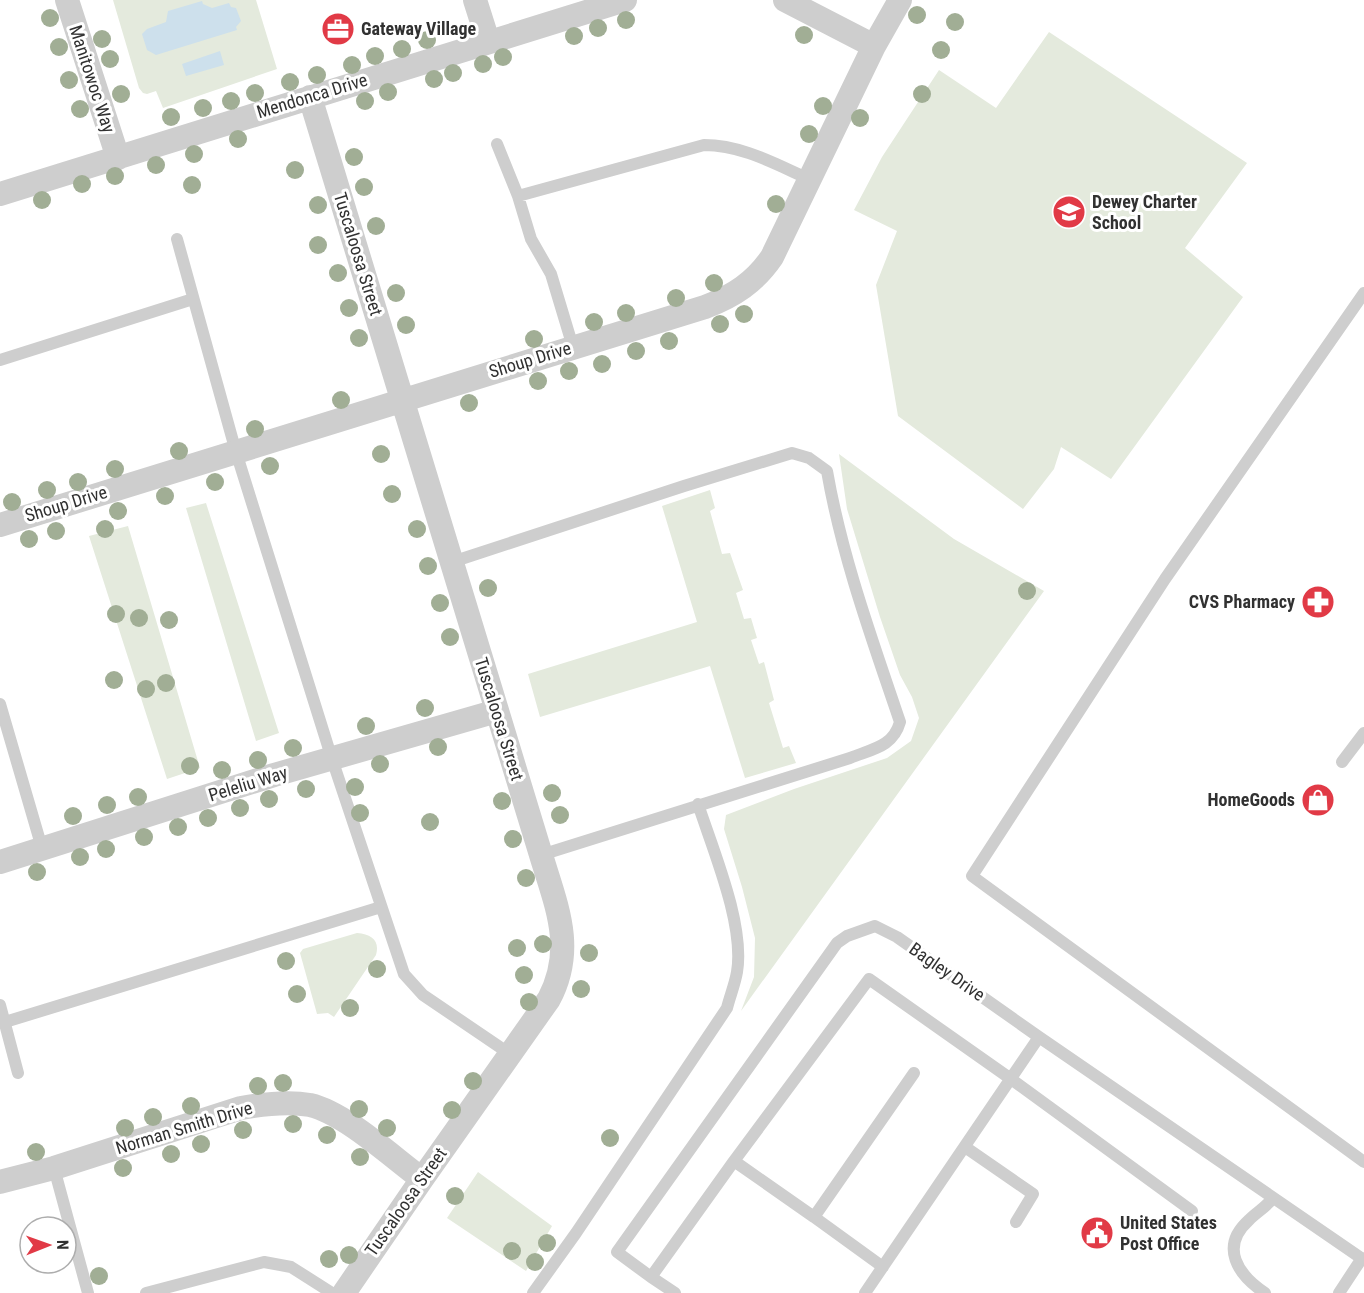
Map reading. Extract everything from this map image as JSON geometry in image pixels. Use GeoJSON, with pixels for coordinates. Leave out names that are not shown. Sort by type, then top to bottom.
{"type":"FeatureCollection","features":[{"type":"Feature","properties":{"kind":"street","name":"Manitowoc Way"},"geometry":{"type":"LineString","coordinates":[[67,0],[118,158]]}},
{"type":"Feature","properties":{"kind":"street"},"geometry":{"type":"LineString","coordinates":[[476,0],[488,41]]}},
{"type":"Feature","properties":{"kind":"street","name":"Mendonca Drive"},"geometry":{"type":"LineString","coordinates":[[0,194],[625,0]]}},
{"type":"Feature","properties":{"kind":"street"},"geometry":{"type":"LineString","coordinates":[[785,0],[874,46]]}},
{"type":"Feature","properties":{"kind":"street","name":"Shoup Drive"},"geometry":{"type":"LineString","coordinates":[[0,525],[728,298],[748,284],[772,257],[874,46],[900,0]]}},
{"type":"Feature","properties":{"kind":"street","name":"Tuscaloosa Street"},"geometry":{"type":"LineString","coordinates":[[310,97],[562,928],[562,961],[549,999],[344,1293]]}},
{"type":"Feature","properties":{"kind":"street","name":"Peleliu Way"},"geometry":{"type":"LineString","coordinates":[[0,862],[332,759],[497,711]]}},
{"type":"Feature","properties":{"kind":"street","name":"Norman Smith Drive"},"geometry":{"type":"LineString","coordinates":[[0,1182],[54,1168],[241,1108],[291,1104],[310,1106],[332,1114],[422,1179]]}},
{"type":"Feature","properties":{"kind":"lane"},"geometry":{"type":"LineString","coordinates":[[497,144],[518,196],[531,239],[551,274],[573,347]]}},
{"type":"Feature","properties":{"kind":"lane"},"geometry":{"type":"LineString","coordinates":[[518,196],[704,145],[722,145],[742,150],[809,179]]}},
{"type":"Feature","properties":{"kind":"lane"},"geometry":{"type":"LineString","coordinates":[[177,239],[236,452],[332,759],[404,974],[423,995],[510,1054]]}},
{"type":"Feature","properties":{"kind":"lane"},"geometry":{"type":"LineString","coordinates":[[1364,293],[1165,579],[972,876],[1364,1162]]}},
{"type":"Feature","properties":{"kind":"lane"},"geometry":{"type":"LineString","coordinates":[[0,360],[193,299]]}},
{"type":"Feature","properties":{"kind":"lane"},"geometry":{"type":"LineString","coordinates":[[452,562],[792,453],[809,458],[827,471],[834,511],[870,636],[900,722],[897,732],[889,742],[850,758],[541,855]]}},
{"type":"Feature","properties":{"kind":"lane"},"geometry":{"type":"LineString","coordinates":[[0,704],[42,848]]}},
{"type":"Feature","properties":{"kind":"lane"},"geometry":{"type":"LineString","coordinates":[[1342,762],[1364,733]]}},
{"type":"Feature","properties":{"kind":"lane"},"geometry":{"type":"LineString","coordinates":[[533,1293],[727,1008],[737,971],[738,946],[730,900],[698,804]]}},
{"type":"Feature","properties":{"kind":"lane"},"geometry":{"type":"LineString","coordinates":[[5,1022],[381,907]]}},
{"type":"Feature","properties":{"kind":"lane","name":"Bagley Drive"},"geometry":{"type":"LineString","coordinates":[[651,1277],[616,1252],[837,944],[847,936],[875,926],[897,937],[1363,1259]]}},
{"type":"Feature","properties":{"kind":"lane"},"geometry":{"type":"LineString","coordinates":[[675,1293],[651,1277],[869,979],[1192,1211]]}},
{"type":"Feature","properties":{"kind":"lane"},"geometry":{"type":"LineString","coordinates":[[0,1005],[18,1073]]}},
{"type":"Feature","properties":{"kind":"lane"},"geometry":{"type":"LineString","coordinates":[[865,1293],[1039,1037]]}},
{"type":"Feature","properties":{"kind":"lane"},"geometry":{"type":"LineString","coordinates":[[813,1217],[914,1073]]}},
{"type":"Feature","properties":{"kind":"lane"},"geometry":{"type":"LineString","coordinates":[[965,1147],[1034,1194],[1016,1222]]}},
{"type":"Feature","properties":{"kind":"lane"},"geometry":{"type":"LineString","coordinates":[[734,1161],[883,1267]]}},
{"type":"Feature","properties":{"kind":"lane"},"geometry":{"type":"LineString","coordinates":[[54,1168],[88,1293]]}},
{"type":"Feature","properties":{"kind":"lane"},"geometry":{"type":"LineString","coordinates":[[1265,1293],[1253,1286],[1236,1265],[1235,1240],[1249,1219],[1262,1211],[1273,1198]]}},
{"type":"Feature","properties":{"kind":"lane"},"geometry":{"type":"LineString","coordinates":[[1339,1293],[1363,1259]]}},
{"type":"Feature","properties":{"kind":"lane"},"geometry":{"type":"LineString","coordinates":[[146,1293],[177,1288],[264,1262],[291,1267],[332,1293]]}},
{"type":"Feature","properties":{"kind":"shaded area"},"geometry":{"type":"Polygon","coordinates":[[[113,0],[256,0],[277,69],[163,108],[156,91],[147,94],[139,88],[113,0]]]}},
{"type":"Feature","properties":{"kind":"shaded area"},"geometry":{"type":"Polygon","coordinates":[[[1049,32],[1247,163],[1185,248],[1243,297],[1111,479],[1061,447],[1054,469],[1023,509],[898,416],[876,285],[897,231],[854,210],[882,157],[939,70],[996,108],[1049,32]]]}},
{"type":"Feature","properties":{"kind":"shaded area"},"geometry":{"type":"Polygon","coordinates":[[[839,454],[954,539],[1044,591],[741,1011],[754,977],[755,938],[724,829],[726,815],[794,789],[887,758],[911,741],[919,718],[912,697],[900,675],[880,617],[847,509],[839,454]]]}},
{"type":"Feature","properties":{"kind":"shaded area"},"geometry":{"type":"Polygon","coordinates":[[[710,490],[715,508],[710,511],[722,554],[730,553],[743,590],[736,593],[744,619],[751,618],[757,638],[751,640],[759,664],[764,662],[774,700],[769,703],[783,748],[789,746],[796,763],[745,778],[710,666],[540,717],[528,674],[697,622],[662,506],[710,490]]]}},
{"type":"Feature","properties":{"kind":"shaded area"},"geometry":{"type":"Polygon","coordinates":[[[206,503],[279,733],[256,741],[186,508],[206,503]]]}},
{"type":"Feature","properties":{"kind":"shaded area"},"geometry":{"type":"Polygon","coordinates":[[[128,526],[200,768],[167,779],[89,536],[128,526]]]}},
{"type":"Feature","properties":{"kind":"shaded area"},"geometry":{"type":"Polygon","coordinates":[[[357,933],[374,939],[377,946],[376,955],[334,1017],[328,1013],[317,1014],[300,953],[303,949],[357,933]]]}},
{"type":"Feature","properties":{"kind":"shaded area"},"geometry":{"type":"Polygon","coordinates":[[[478,1172],[552,1226],[526,1271],[447,1218],[478,1172]]]}},
{"type":"Feature","properties":{"kind":"water"},"geometry":{"type":"Polygon","coordinates":[[[202,1],[203,4],[212,8],[229,3],[231,7],[236,8],[241,21],[236,27],[237,30],[156,55],[147,50],[142,34],[147,29],[166,22],[168,11],[202,1]]]}},
{"type":"Feature","properties":{"kind":"water"},"geometry":{"type":"Polygon","coordinates":[[[220,51],[224,65],[186,76],[182,64],[220,51]]]}},
{"type":"Feature","properties":{"kind":"place","name":"Gateway Village"},"geometry":{"type":"Point","coordinates":[338,29]}},
{"type":"Feature","properties":{"kind":"place","name":"Dewey Charter School"},"geometry":{"type":"Point","coordinates":[1069,212]}},
{"type":"Feature","properties":{"kind":"place","name":"CVS Pharmacy"},"geometry":{"type":"Point","coordinates":[1318,602]}},
{"type":"Feature","properties":{"kind":"place","name":"HomeGoods"},"geometry":{"type":"Point","coordinates":[1318,800]}},
{"type":"Feature","properties":{"kind":"place","name":"United States Post Office"},"geometry":{"type":"Point","coordinates":[1097,1233]}}]}
